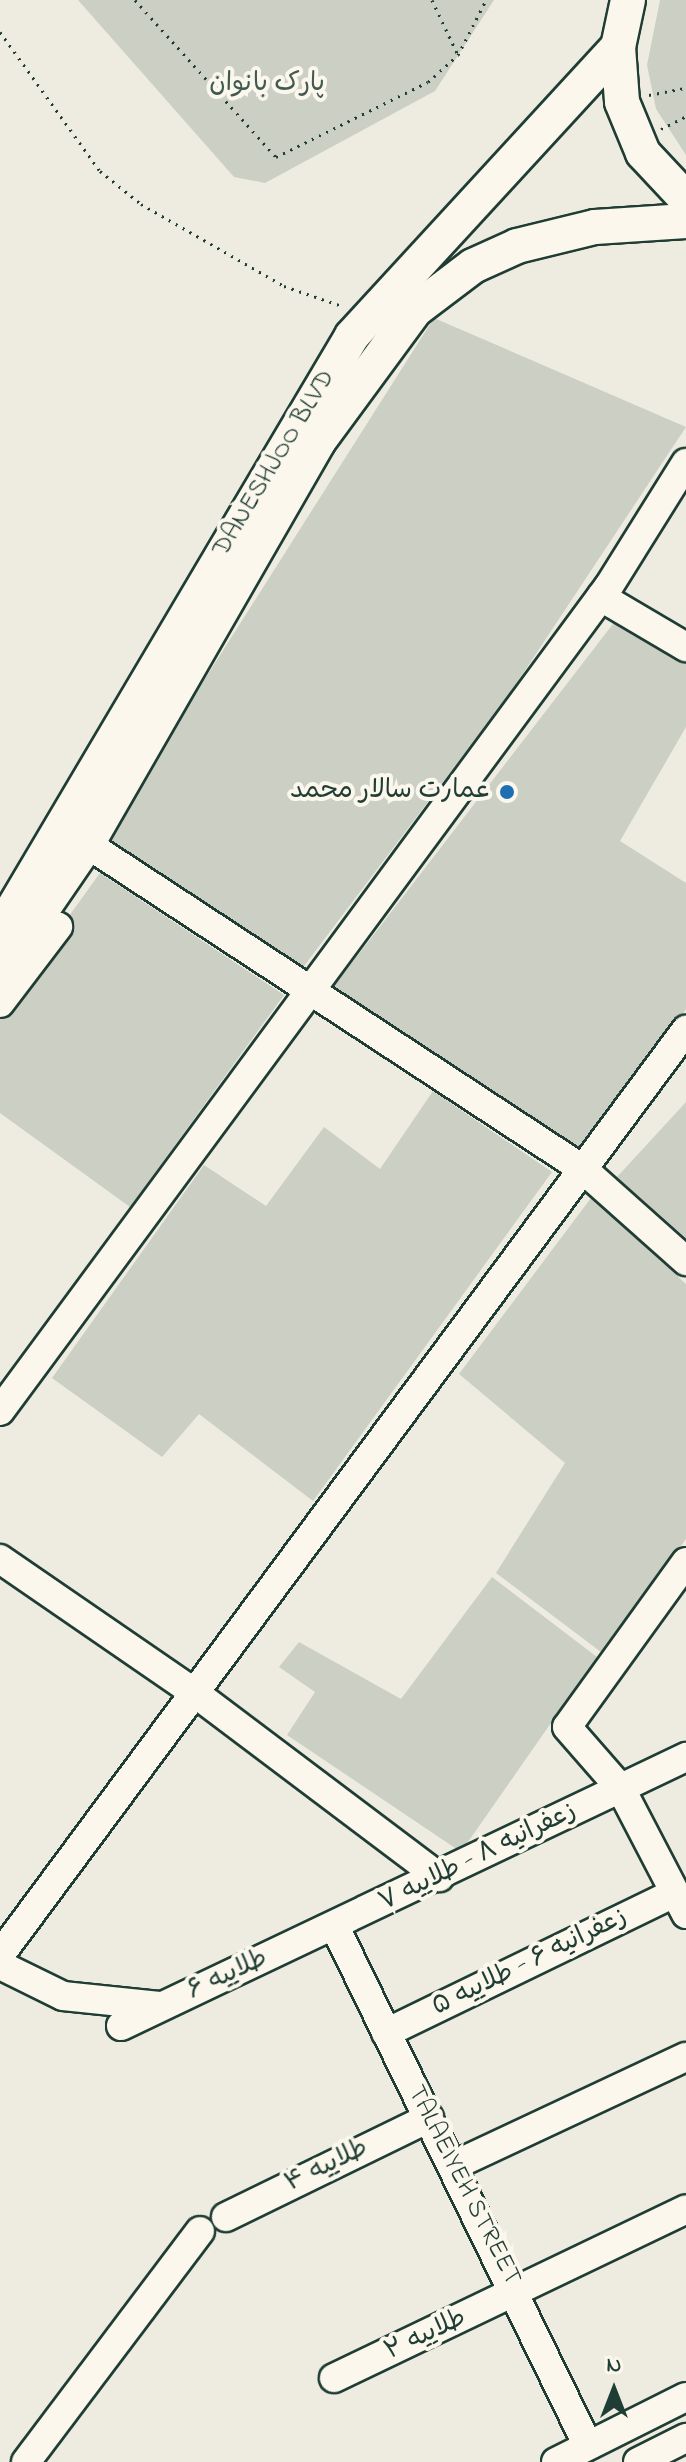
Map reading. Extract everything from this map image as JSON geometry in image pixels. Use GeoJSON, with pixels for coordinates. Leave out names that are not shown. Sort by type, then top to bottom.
{"type":"FeatureCollection","features":[{"type":"Feature","properties":{"kind":"main road"},"geometry":{"type":"LineString","coordinates":[[628,0],[618,47],[622,102],[643,153],[686,199]]}},
{"type":"Feature","properties":{"kind":"main road","name":"DANESHJOO BLVD"},"geometry":{"type":"LineString","coordinates":[[0,931],[293,428],[373,312],[618,47]]}},
{"type":"Feature","properties":{"kind":"main road","name":"DANESHJOO BLVD"},"geometry":{"type":"LineString","coordinates":[[0,971],[87,844],[318,442],[415,310],[473,266],[517,246],[595,227],[686,221]]}},
{"type":"Feature","properties":{"kind":"street"},"geometry":{"type":"LineString","coordinates":[[0,1411],[601,597],[686,463]]}},
{"type":"Feature","properties":{"kind":"street"},"geometry":{"type":"LineString","coordinates":[[601,597],[686,647]]}},
{"type":"Feature","properties":{"kind":"street"},"geometry":{"type":"LineString","coordinates":[[87,844],[584,1170],[686,1261]]}},
{"type":"Feature","properties":{"kind":"street"},"geometry":{"type":"LineString","coordinates":[[0,1003],[58,927]]}},
{"type":"Feature","properties":{"kind":"street"},"geometry":{"type":"LineString","coordinates":[[0,1955],[686,1030]]}},
{"type":"Feature","properties":{"kind":"street"},"geometry":{"type":"LineString","coordinates":[[0,1559],[195,1693],[439,1877]]}},
{"type":"Feature","properties":{"kind":"street"},"geometry":{"type":"LineString","coordinates":[[680,1904],[621,1789],[567,1727],[686,1562]]}},
{"type":"Feature","properties":{"kind":"street","name":"زعفرانیه ۸ - طلاییه ۷"},"geometry":{"type":"LineString","coordinates":[[335,1927],[686,1757]]}},
{"type":"Feature","properties":{"kind":"street","name":"زعفرانیه ۶ - طلاییه ۵"},"geometry":{"type":"LineString","coordinates":[[386,2033],[680,1904]]}},
{"type":"Feature","properties":{"kind":"street","name":"طلاییه ۶"},"geometry":{"type":"LineString","coordinates":[[121,2026],[335,1927]]}},
{"type":"Feature","properties":{"kind":"street","name":"TALAEIYEH STREET"},"geometry":{"type":"LineString","coordinates":[[335,1927],[517,2294],[586,2454]]}},
{"type":"Feature","properties":{"kind":"street"},"geometry":{"type":"LineString","coordinates":[[0,1965],[63,1996],[162,2007]]}},
{"type":"Feature","properties":{"kind":"street"},"geometry":{"type":"LineString","coordinates":[[453,2166],[686,2057]]}},
{"type":"Feature","properties":{"kind":"street","name":"طلاییه ۴"},"geometry":{"type":"LineString","coordinates":[[226,2217],[429,2118]]}},
{"type":"Feature","properties":{"kind":"street","name":"طلاییه ۲"},"geometry":{"type":"LineString","coordinates":[[334,2378],[517,2294],[686,2209]]}},
{"type":"Feature","properties":{"kind":"street"},"geometry":{"type":"LineString","coordinates":[[26,2462],[200,2231]]}},
{"type":"Feature","properties":{"kind":"street"},"geometry":{"type":"LineString","coordinates":[[556,2462],[586,2454],[626,2427],[686,2397]]}},
{"type":"Feature","properties":{"kind":"street"},"geometry":{"type":"LineString","coordinates":[[638,2462],[686,2438]]}},
{"type":"Feature","properties":{"kind":"path"},"geometry":{"type":"LineString","coordinates":[[135,0],[276,157],[428,82],[458,55],[486,0]]}},
{"type":"Feature","properties":{"kind":"path"},"geometry":{"type":"LineString","coordinates":[[432,0],[458,55]]}},
{"type":"Feature","properties":{"kind":"path"},"geometry":{"type":"LineString","coordinates":[[0,32],[100,171],[141,204],[284,286],[373,312]]}},
{"type":"Feature","properties":{"kind":"path"},"geometry":{"type":"LineString","coordinates":[[643,82],[649,107]]}},
{"type":"Feature","properties":{"kind":"path"},"geometry":{"type":"LineString","coordinates":[[645,96],[686,88]]}},
{"type":"Feature","properties":{"kind":"path"},"geometry":{"type":"LineString","coordinates":[[658,130],[686,116]]}},
{"type":"Feature","properties":{"kind":"path"},"geometry":{"type":"LineString","coordinates":[[654,119],[664,139]]}},
{"type":"Feature","properties":{"kind":"green space","name":"پارک بانوان"},"geometry":{"type":"Polygon","coordinates":[[[78,0],[494,0],[435,91],[265,183],[234,177],[78,0]]]}},
{"type":"Feature","properties":{"kind":"green space"},"geometry":{"type":"Polygon","coordinates":[[[660,0],[686,0],[686,155],[656,109],[647,65],[660,0]]]}},
{"type":"Feature","properties":{"kind":"green space"},"geometry":{"type":"Polygon","coordinates":[[[434,318],[686,427],[508,696],[298,974],[104,838],[434,318]]]}},
{"type":"Feature","properties":{"kind":"green space"},"geometry":{"type":"Polygon","coordinates":[[[616,620],[686,659],[686,727],[620,841],[686,883],[686,1009],[582,1157],[328,994],[616,620]]]}},
{"type":"Feature","properties":{"kind":"green space"},"geometry":{"type":"Polygon","coordinates":[[[100,873],[284,995],[130,1207],[0,1113],[0,1012],[100,873]]]}},
{"type":"Feature","properties":{"kind":"green space"},"geometry":{"type":"Polygon","coordinates":[[[433,1091],[552,1172],[313,1501],[199,1414],[162,1457],[52,1378],[204,1165],[266,1206],[324,1127],[380,1169],[433,1091]]]}},
{"type":"Feature","properties":{"kind":"green space"},"geometry":{"type":"Polygon","coordinates":[[[686,1102],[686,1238],[617,1177],[686,1102]]]}},
{"type":"Feature","properties":{"kind":"green space"},"geometry":{"type":"Polygon","coordinates":[[[591,1198],[686,1284],[686,1539],[601,1652],[496,1573],[565,1463],[459,1374],[591,1198]]]}},
{"type":"Feature","properties":{"kind":"green space"},"geometry":{"type":"Polygon","coordinates":[[[492,1577],[597,1657],[461,1852],[287,1735],[315,1692],[279,1667],[299,1642],[401,1699],[492,1577]]]}},
{"type":"Feature","properties":{"kind":"place","name":"عمارت سالار محمد"},"geometry":{"type":"Point","coordinates":[507,792]}}]}
